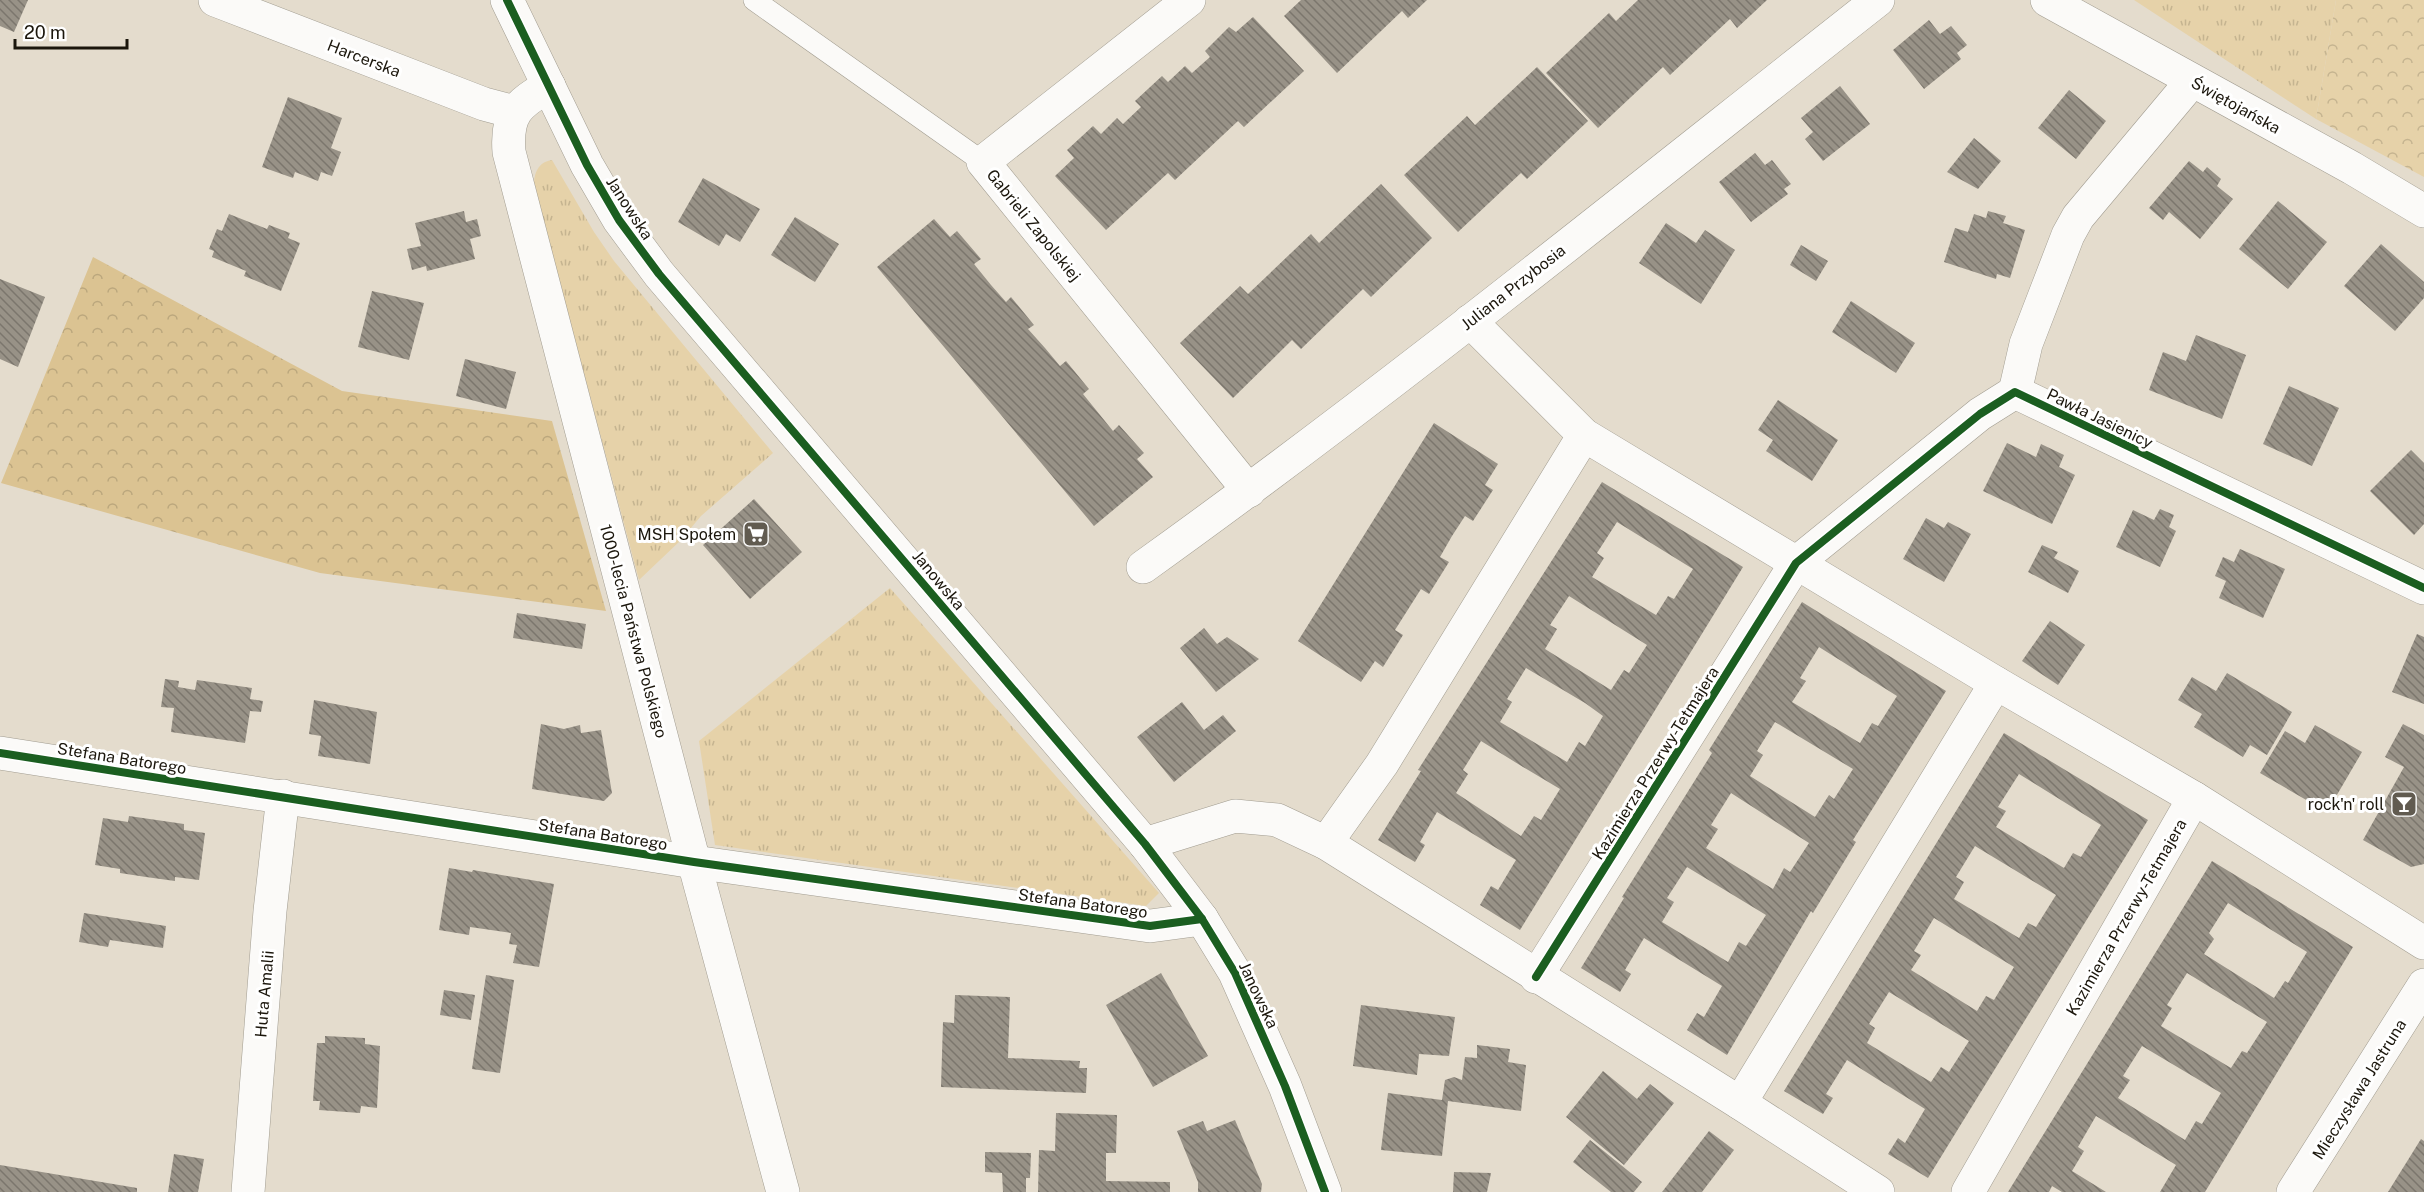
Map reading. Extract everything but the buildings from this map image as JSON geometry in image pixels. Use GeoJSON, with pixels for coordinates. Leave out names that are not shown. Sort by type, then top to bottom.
{"type":"FeatureCollection","features":[{"type":"Feature","properties":{"kind":"street","name":"Harcerska"},"geometry":{"type":"LineString","coordinates":[[215,0],[484,104],[514,112]]}},
{"type":"Feature","properties":{"kind":"street","name":"Janowska"},"geometry":{"type":"LineString","coordinates":[[507,0],[598,183],[620,220],[659,274],[1145,844],[1202,919],[1235,973],[1285,1086],[1325,1192]]}},
{"type":"Feature","properties":{"kind":"street","name":"Gabrieli Zapolskiej"},"geometry":{"type":"LineString","coordinates":[[1189,0],[983,162],[1249,492]]}},
{"type":"Feature","properties":{"kind":"street","name":"Juliana Przybosia"},"geometry":{"type":"LineString","coordinates":[[1143,567],[1249,492],[1878,0]]}},
{"type":"Feature","properties":{"kind":"street","name":"Świętojańska"},"geometry":{"type":"LineString","coordinates":[[2047,0],[2352,168],[2424,211]]}},
{"type":"Feature","properties":{"kind":"street"},"geometry":{"type":"LineString","coordinates":[[1796,563],[1980,414],[2015,392],[2026,344],[2068,235],[2078,217],[2192,81]]}},
{"type":"Feature","properties":{"kind":"street"},"geometry":{"type":"LineString","coordinates":[[514,112],[529,98],[549,86]]}},
{"type":"Feature","properties":{"kind":"street","name":"1000-lecia Państwa Polskiego"},"geometry":{"type":"LineString","coordinates":[[514,112],[508,132],[509,152],[694,862],[783,1192]]}},
{"type":"Feature","properties":{"kind":"street"},"geometry":{"type":"LineString","coordinates":[[1470,321],[1584,435],[1996,683],[2194,798],[2424,943]]}},
{"type":"Feature","properties":{"kind":"street","name":"Pawła Jasienicy"},"geometry":{"type":"LineString","coordinates":[[2015,392],[2424,588]]}},
{"type":"Feature","properties":{"kind":"street"},"geometry":{"type":"LineString","coordinates":[[1326,843],[1382,764],[1584,435]]}},
{"type":"Feature","properties":{"kind":"street","name":"Kazimierza Przerwy-Tetmajera"},"geometry":{"type":"LineString","coordinates":[[1536,977],[1796,563]]}},
{"type":"Feature","properties":{"kind":"street"},"geometry":{"type":"LineString","coordinates":[[1740,1103],[1996,683]]}},
{"type":"Feature","properties":{"kind":"street","name":"Stefana Batorego"},"geometry":{"type":"LineString","coordinates":[[0,753],[694,862],[1150,926],[1202,919]]}},
{"type":"Feature","properties":{"kind":"street","name":"Huta Amalii"},"geometry":{"type":"LineString","coordinates":[[248,1192],[270,911],[283,796]]}},
{"type":"Feature","properties":{"kind":"street","name":"Kazimierza Przerwy-Tetmajera"},"geometry":{"type":"LineString","coordinates":[[1968,1192],[2194,798]]}},
{"type":"Feature","properties":{"kind":"street"},"geometry":{"type":"LineString","coordinates":[[1145,844],[1235,816],[1277,820],[1326,843],[1878,1192]]}},
{"type":"Feature","properties":{"kind":"street","name":"Mieczysława Jastruna"},"geometry":{"type":"LineString","coordinates":[[2293,1192],[2424,985]]}},
{"type":"Feature","properties":{"kind":"lane"},"geometry":{"type":"LineString","coordinates":[[754,0],[983,162]]}},
{"type":"Feature","properties":{"kind":"green space"},"geometry":{"type":"Polygon","coordinates":[[[2134,0],[2336,0],[2316,119],[2134,0]]]}},
{"type":"Feature","properties":{"kind":"green space"},"geometry":{"type":"Polygon","coordinates":[[[2336,0],[2424,0],[2424,177],[2316,119],[2336,0]]]}},
{"type":"Feature","properties":{"kind":"green space"},"geometry":{"type":"Polygon","coordinates":[[[552,160],[594,232],[614,261],[773,453],[701,516],[680,541],[639,580],[534,186],[540,166],[552,160]]]}},
{"type":"Feature","properties":{"kind":"green space"},"geometry":{"type":"Polygon","coordinates":[[[93,257],[342,391],[552,421],[606,611],[320,573],[1,483],[93,257]]]}},
{"type":"Feature","properties":{"kind":"green space"},"geometry":{"type":"Polygon","coordinates":[[[890,588],[1159,893],[1146,906],[715,845],[699,741],[890,588]]]}},
{"type":"Feature","properties":{"kind":"cycle path"},"geometry":{"type":"LineString","coordinates":[[507,0],[587,165],[619,220],[659,274],[1145,844],[1202,919],[1235,973],[1285,1086],[1325,1192]]}},
{"type":"Feature","properties":{"kind":"cycle path"},"geometry":{"type":"LineString","coordinates":[[1536,977],[1796,563],[1980,414],[2015,392],[2424,588]]}},
{"type":"Feature","properties":{"kind":"cycle path"},"geometry":{"type":"LineString","coordinates":[[0,753],[694,862],[1150,926],[1202,919]]}},
{"type":"Feature","properties":{"kind":"place","name":"MSH Społem"},"geometry":{"type":"Point","coordinates":[756,534]}},
{"type":"Feature","properties":{"kind":"place","name":"rock'n' roll"},"geometry":{"type":"Point","coordinates":[2404,804]}}]}
